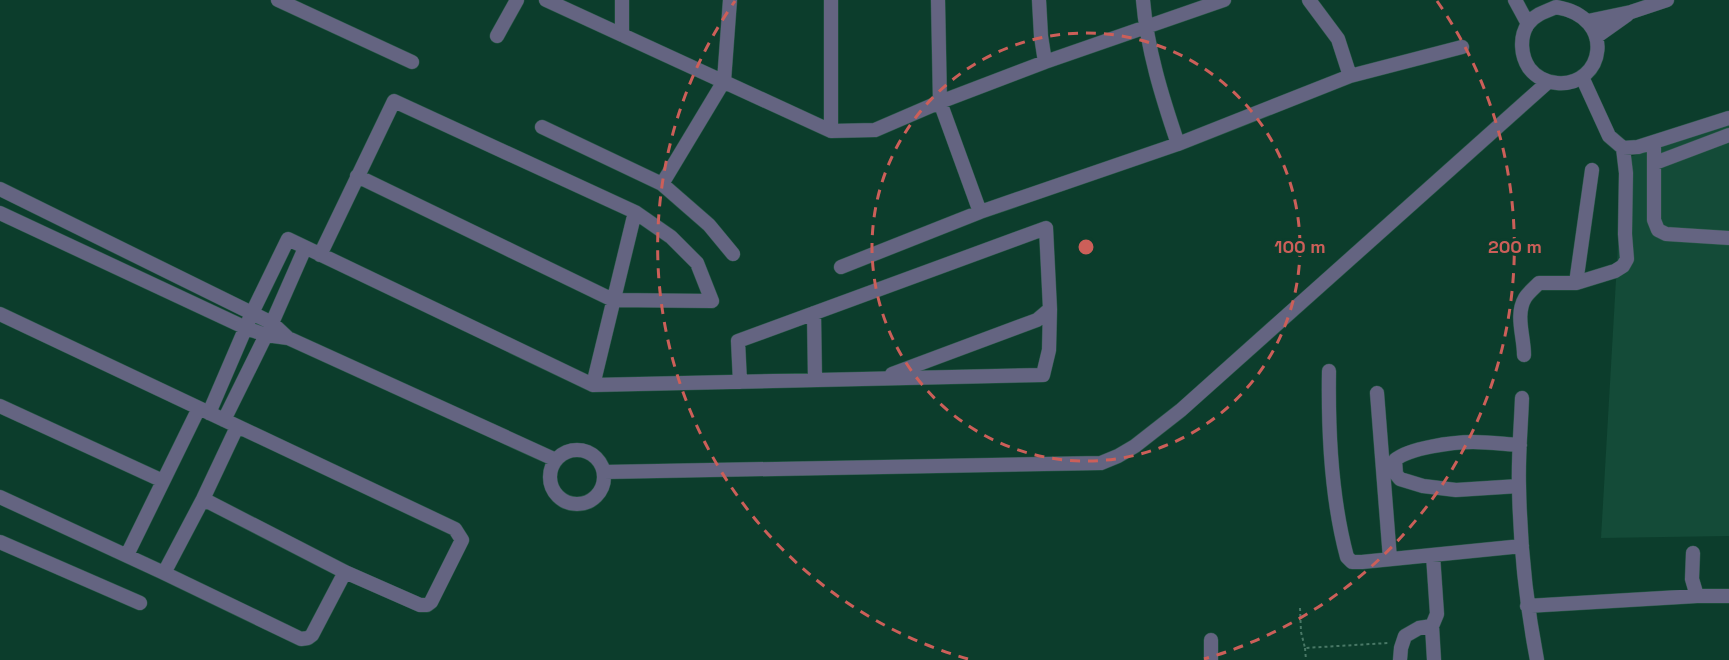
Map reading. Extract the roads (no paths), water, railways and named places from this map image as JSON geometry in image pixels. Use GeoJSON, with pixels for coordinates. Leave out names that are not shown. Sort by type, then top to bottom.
{"type":"FeatureCollection","features":[{"type":"Feature","properties":{"kind":"street"},"geometry":{"type":"LineString","coordinates":[[278,0],[412,62]]}},
{"type":"Feature","properties":{"kind":"street"},"geometry":{"type":"LineString","coordinates":[[497,36],[517,0]]}},
{"type":"Feature","properties":{"kind":"street"},"geometry":{"type":"LineString","coordinates":[[546,0],[831,131],[875,130],[940,102],[1045,62],[1224,0]]}},
{"type":"Feature","properties":{"kind":"street"},"geometry":{"type":"LineString","coordinates":[[622,0],[622,35]]}},
{"type":"Feature","properties":{"kind":"street"},"geometry":{"type":"LineString","coordinates":[[662,184],[724,81],[730,0]]}},
{"type":"Feature","properties":{"kind":"street"},"geometry":{"type":"LineString","coordinates":[[831,0],[831,131]]}},
{"type":"Feature","properties":{"kind":"street"},"geometry":{"type":"LineString","coordinates":[[938,0],[940,102],[980,212]]}},
{"type":"Feature","properties":{"kind":"street"},"geometry":{"type":"LineString","coordinates":[[1039,0],[1045,62]]}},
{"type":"Feature","properties":{"kind":"street"},"geometry":{"type":"LineString","coordinates":[[1143,0],[1145,28],[1163,101],[1178,144]]}},
{"type":"Feature","properties":{"kind":"street"},"geometry":{"type":"LineString","coordinates":[[1309,0],[1338,39],[1350,76]]}},
{"type":"Feature","properties":{"kind":"street"},"geometry":{"type":"LineString","coordinates":[[1515,0],[1528,24]]}},
{"type":"Feature","properties":{"kind":"street"},"geometry":{"type":"LineString","coordinates":[[1588,21],[1631,12],[1667,0]]}},
{"type":"Feature","properties":{"kind":"street"},"geometry":{"type":"LineString","coordinates":[[1553,4],[1580,14],[1588,21],[1596,37],[1598,48],[1590,70],[1582,77],[1565,84],[1548,82],[1533,73],[1525,62],[1522,49],[1523,35],[1528,24],[1553,4]]}},
{"type":"Feature","properties":{"kind":"street"},"geometry":{"type":"LineString","coordinates":[[1596,37],[1631,12]]}},
{"type":"Feature","properties":{"kind":"street"},"geometry":{"type":"LineString","coordinates":[[842,267],[980,212],[1178,144],[1350,76],[1462,47]]}},
{"type":"Feature","properties":{"kind":"street"},"geometry":{"type":"LineString","coordinates":[[1582,77],[1609,136],[1623,148],[1654,142],[1729,118]]}},
{"type":"Feature","properties":{"kind":"street"},"geometry":{"type":"LineString","coordinates":[[604,472],[1101,463],[1118,456],[1181,410],[1548,82]]}},
{"type":"Feature","properties":{"kind":"street"},"geometry":{"type":"LineString","coordinates":[[320,255],[357,176],[394,101],[635,212],[671,237],[697,263],[712,301],[613,300],[357,176]]}},
{"type":"Feature","properties":{"kind":"street"},"geometry":{"type":"LineString","coordinates":[[542,127],[662,184],[709,225],[733,254]]}},
{"type":"Feature","properties":{"kind":"street"},"geometry":{"type":"LineString","coordinates":[[1655,163],[1729,135]]}},
{"type":"Feature","properties":{"kind":"street"},"geometry":{"type":"LineString","coordinates":[[1654,142],[1654,220],[1658,230],[1666,234],[1729,238]]}},
{"type":"Feature","properties":{"kind":"street"},"geometry":{"type":"LineString","coordinates":[[1524,355],[1524,338],[1519,315],[1525,297],[1539,284],[1576,283],[1615,271],[1623,266],[1627,259],[1624,234],[1626,173],[1623,148]]}},
{"type":"Feature","properties":{"kind":"street"},"geometry":{"type":"LineString","coordinates":[[1576,283],[1592,170]]}},
{"type":"Feature","properties":{"kind":"street"},"geometry":{"type":"LineString","coordinates":[[0,189],[252,313],[269,329],[556,460]]}},
{"type":"Feature","properties":{"kind":"street"},"geometry":{"type":"LineString","coordinates":[[593,385],[635,212]]}},
{"type":"Feature","properties":{"kind":"street"},"geometry":{"type":"LineString","coordinates":[[0,213],[246,328],[269,329]]}},
{"type":"Feature","properties":{"kind":"street"},"geometry":{"type":"LineString","coordinates":[[127,555],[163,481],[204,411],[288,240],[593,385],[740,382],[879,378],[1043,375],[1049,350],[1050,309],[1046,228],[738,341],[740,382]]}},
{"type":"Feature","properties":{"kind":"street"},"geometry":{"type":"LineString","coordinates":[[224,420],[269,329],[305,248]]}},
{"type":"Feature","properties":{"kind":"street"},"geometry":{"type":"LineString","coordinates":[[879,378],[1037,321],[1050,309]]}},
{"type":"Feature","properties":{"kind":"street"},"geometry":{"type":"LineString","coordinates":[[0,314],[455,529],[461,536],[460,546],[431,602],[427,605],[420,605],[345,572],[203,499]]}},
{"type":"Feature","properties":{"kind":"street"},"geometry":{"type":"LineString","coordinates":[[814,314],[816,380]]}},
{"type":"Feature","properties":{"kind":"street"},"geometry":{"type":"LineString","coordinates":[[1329,371],[1333,476],[1347,557],[1352,562],[1522,546]]}},
{"type":"Feature","properties":{"kind":"street"},"geometry":{"type":"LineString","coordinates":[[1377,393],[1390,559]]}},
{"type":"Feature","properties":{"kind":"street"},"geometry":{"type":"LineString","coordinates":[[1522,398],[1519,486],[1522,546],[1527,606],[1537,660]]}},
{"type":"Feature","properties":{"kind":"street"},"geometry":{"type":"LineString","coordinates":[[0,406],[163,481]]}},
{"type":"Feature","properties":{"kind":"street"},"geometry":{"type":"LineString","coordinates":[[164,573],[237,427]]}},
{"type":"Feature","properties":{"kind":"street"},"geometry":{"type":"LineString","coordinates":[[1519,486],[1456,490],[1423,486],[1400,479],[1396,474],[1395,460],[1401,455],[1473,442],[1520,445]]}},
{"type":"Feature","properties":{"kind":"street"},"geometry":{"type":"LineString","coordinates":[[579,450],[595,457],[604,472],[604,480],[598,494],[586,502],[571,503],[558,496],[551,482],[552,467],[556,460],[570,451],[579,450]]}},
{"type":"Feature","properties":{"kind":"street"},"geometry":{"type":"LineString","coordinates":[[0,497],[301,639],[312,634],[345,572]]}},
{"type":"Feature","properties":{"kind":"street"},"geometry":{"type":"LineString","coordinates":[[0,543],[140,603]]}},
{"type":"Feature","properties":{"kind":"street"},"geometry":{"type":"LineString","coordinates":[[1693,553],[1692,579],[1696,596]]}},
{"type":"Feature","properties":{"kind":"street"},"geometry":{"type":"LineString","coordinates":[[1433,555],[1437,614],[1432,626],[1434,660]]}},
{"type":"Feature","properties":{"kind":"street"},"geometry":{"type":"LineString","coordinates":[[1527,606],[1729,596]]}},
{"type":"Feature","properties":{"kind":"street"},"geometry":{"type":"LineString","coordinates":[[1400,660],[1403,642],[1408,633],[1432,626]]}},
{"type":"Feature","properties":{"kind":"street"},"geometry":{"type":"LineString","coordinates":[[1211,640],[1211,660]]}}]}
